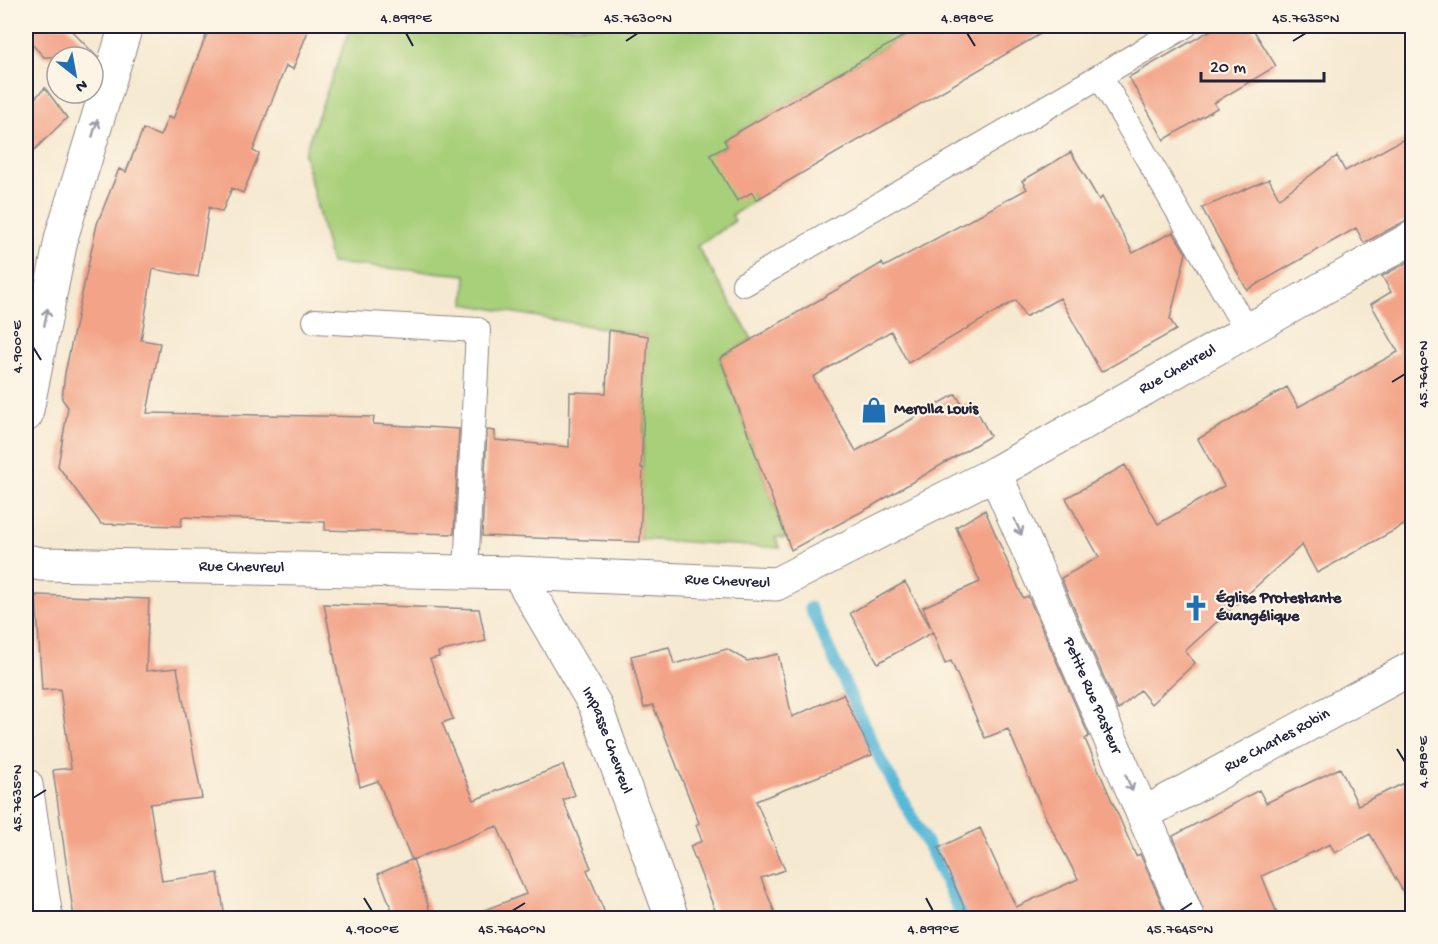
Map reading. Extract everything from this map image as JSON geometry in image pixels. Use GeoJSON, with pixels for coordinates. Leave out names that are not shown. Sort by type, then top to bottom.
{"type":"FeatureCollection","features":[{"type":"Feature","properties":{"kind":"street"},"geometry":{"type":"LineString","coordinates":[[26,415],[62,235],[126,26]]}},
{"type":"Feature","properties":{"kind":"street","name":"Rue Chevreul"},"geometry":{"type":"LineString","coordinates":[[26,561],[41,564],[518,573],[776,584],[995,473],[1413,238]]}},
{"type":"Feature","properties":{"kind":"street","name":"Petite Rue Pasteur"},"geometry":{"type":"LineString","coordinates":[[995,473],[1188,918]]}},
{"type":"Feature","properties":{"kind":"street","name":"Impasse Chevreul"},"geometry":{"type":"LineString","coordinates":[[518,573],[595,705],[672,918]]}},
{"type":"Feature","properties":{"kind":"street","name":"Rue Charles Robin"},"geometry":{"type":"LineString","coordinates":[[1143,814],[1413,668]]}},
{"type":"Feature","properties":{"kind":"street"},"geometry":{"type":"LineString","coordinates":[[27,797],[46,918]]}},
{"type":"Feature","properties":{"kind":"lane"},"geometry":{"type":"LineString","coordinates":[[744,284],[1100,76],[1160,32],[1185,26]]}},
{"type":"Feature","properties":{"kind":"lane"},"geometry":{"type":"LineString","coordinates":[[1100,76],[1247,331]]}},
{"type":"Feature","properties":{"kind":"lane"},"geometry":{"type":"LineString","coordinates":[[315,321],[478,330],[466,572]]}},
{"type":"Feature","properties":{"kind":"green space"},"geometry":{"type":"Polygon","coordinates":[[[351,26],[921,26],[724,140],[727,146],[711,155],[752,192],[756,200],[732,215],[735,221],[697,246],[752,339],[720,358],[786,538],[775,537],[780,548],[640,539],[647,336],[464,304],[466,275],[331,263],[304,154],[351,26]]]}},
{"type":"Feature","properties":{"kind":"building"},"geometry":{"type":"Polygon","coordinates":[[[26,26],[67,26],[85,45],[45,45],[44,57],[26,38],[26,26]]]}},
{"type":"Feature","properties":{"kind":"building"},"geometry":{"type":"Polygon","coordinates":[[[210,26],[310,26],[293,69],[286,66],[269,108],[253,151],[259,154],[243,193],[232,188],[222,212],[209,207],[198,277],[153,269],[141,340],[160,343],[147,413],[374,417],[373,424],[459,429],[454,534],[325,530],[325,522],[182,517],[181,526],[101,524],[58,466],[68,407],[62,399],[65,373],[97,224],[119,169],[126,172],[143,129],[160,136],[168,117],[173,119],[210,26]]]}},
{"type":"Feature","properties":{"kind":"building"},"geometry":{"type":"Polygon","coordinates":[[[921,26],[1054,26],[756,200],[752,192],[737,201],[710,155],[727,146],[724,140],[921,26]]]}},
{"type":"Feature","properties":{"kind":"building"},"geometry":{"type":"Polygon","coordinates":[[[1218,26],[1251,26],[1276,66],[1214,103],[1217,108],[1164,140],[1129,77],[1218,26]]]}},
{"type":"Feature","properties":{"kind":"building"},"geometry":{"type":"Polygon","coordinates":[[[45,88],[45,105],[57,105],[67,118],[26,158],[26,107],[45,88]]]}},
{"type":"Feature","properties":{"kind":"building"},"geometry":{"type":"Polygon","coordinates":[[[1413,134],[1413,219],[1364,243],[1356,228],[1247,290],[1202,208],[1269,179],[1279,198],[1337,156],[1345,171],[1413,134]]]}},
{"type":"Feature","properties":{"kind":"building"},"geometry":{"type":"Polygon","coordinates":[[[1071,152],[1099,200],[1102,197],[1133,253],[1173,232],[1186,253],[1170,319],[1176,330],[1101,372],[1060,298],[1025,317],[1016,300],[908,363],[891,331],[813,377],[856,451],[956,394],[962,405],[972,401],[990,436],[872,506],[791,550],[720,358],[882,263],[884,267],[1027,189],[1022,181],[1071,152]]]}},
{"type":"Feature","properties":{"kind":"building"},"geometry":{"type":"Polygon","coordinates":[[[1413,259],[1413,520],[1317,573],[1302,545],[1185,651],[1195,663],[1151,704],[1140,690],[1118,710],[1061,578],[1099,557],[1066,498],[1125,465],[1158,524],[1224,486],[1198,439],[1287,387],[1298,407],[1398,352],[1371,304],[1391,292],[1382,276],[1413,259]]]}},
{"type":"Feature","properties":{"kind":"building"},"geometry":{"type":"Polygon","coordinates":[[[609,330],[648,336],[641,468],[643,468],[640,542],[482,536],[487,430],[495,431],[495,440],[569,447],[570,392],[606,393],[609,330]]]}},
{"type":"Feature","properties":{"kind":"building"},"geometry":{"type":"Polygon","coordinates":[[[985,510],[1023,598],[1028,596],[1089,736],[1085,739],[1136,856],[1140,854],[1168,918],[969,918],[938,848],[980,828],[1016,907],[1078,879],[1046,818],[1008,729],[985,738],[951,661],[945,664],[923,607],[980,582],[956,527],[985,510]]]}},
{"type":"Feature","properties":{"kind":"building"},"geometry":{"type":"Polygon","coordinates":[[[905,582],[933,632],[878,663],[850,613],[905,582]]]}},
{"type":"Feature","properties":{"kind":"building"},"geometry":{"type":"Polygon","coordinates":[[[36,595],[149,599],[146,671],[177,668],[202,798],[150,804],[162,881],[218,873],[225,918],[74,918],[53,770],[71,768],[60,689],[42,690],[36,595]]]}},
{"type":"Feature","properties":{"kind":"building"},"geometry":{"type":"Polygon","coordinates":[[[324,604],[479,609],[486,641],[438,652],[439,657],[430,659],[453,719],[442,723],[474,800],[563,765],[575,795],[563,800],[591,868],[587,870],[607,918],[469,918],[469,916],[526,894],[497,826],[412,860],[378,781],[360,787],[324,604]]]}},
{"type":"Feature","properties":{"kind":"building"},"geometry":{"type":"Polygon","coordinates":[[[669,647],[674,664],[727,649],[747,661],[778,654],[792,717],[843,694],[872,755],[756,801],[785,870],[761,878],[777,918],[718,918],[690,846],[702,841],[696,825],[699,823],[653,705],[644,708],[631,656],[669,647]]]}},
{"type":"Feature","properties":{"kind":"building"},"geometry":{"type":"Polygon","coordinates":[[[1340,768],[1358,805],[1413,779],[1413,909],[1370,834],[1335,853],[1330,844],[1262,876],[1279,918],[1206,918],[1173,836],[1259,790],[1266,803],[1340,768]]]}},
{"type":"Feature","properties":{"kind":"building"},"geometry":{"type":"Polygon","coordinates":[[[413,859],[432,918],[395,918],[378,874],[413,859]]]}},
{"type":"Feature","properties":{"kind":"waterway"},"geometry":{"type":"LineString","coordinates":[[810,608],[880,759],[931,851],[962,918]]}},
{"type":"Feature","properties":{"kind":"place","name":"Merolla Louis"},"geometry":{"type":"Point","coordinates":[874,410]}},
{"type":"Feature","properties":{"kind":"place","name":"Église Protestante Évangélique"},"geometry":{"type":"Point","coordinates":[1196,608]}}]}
